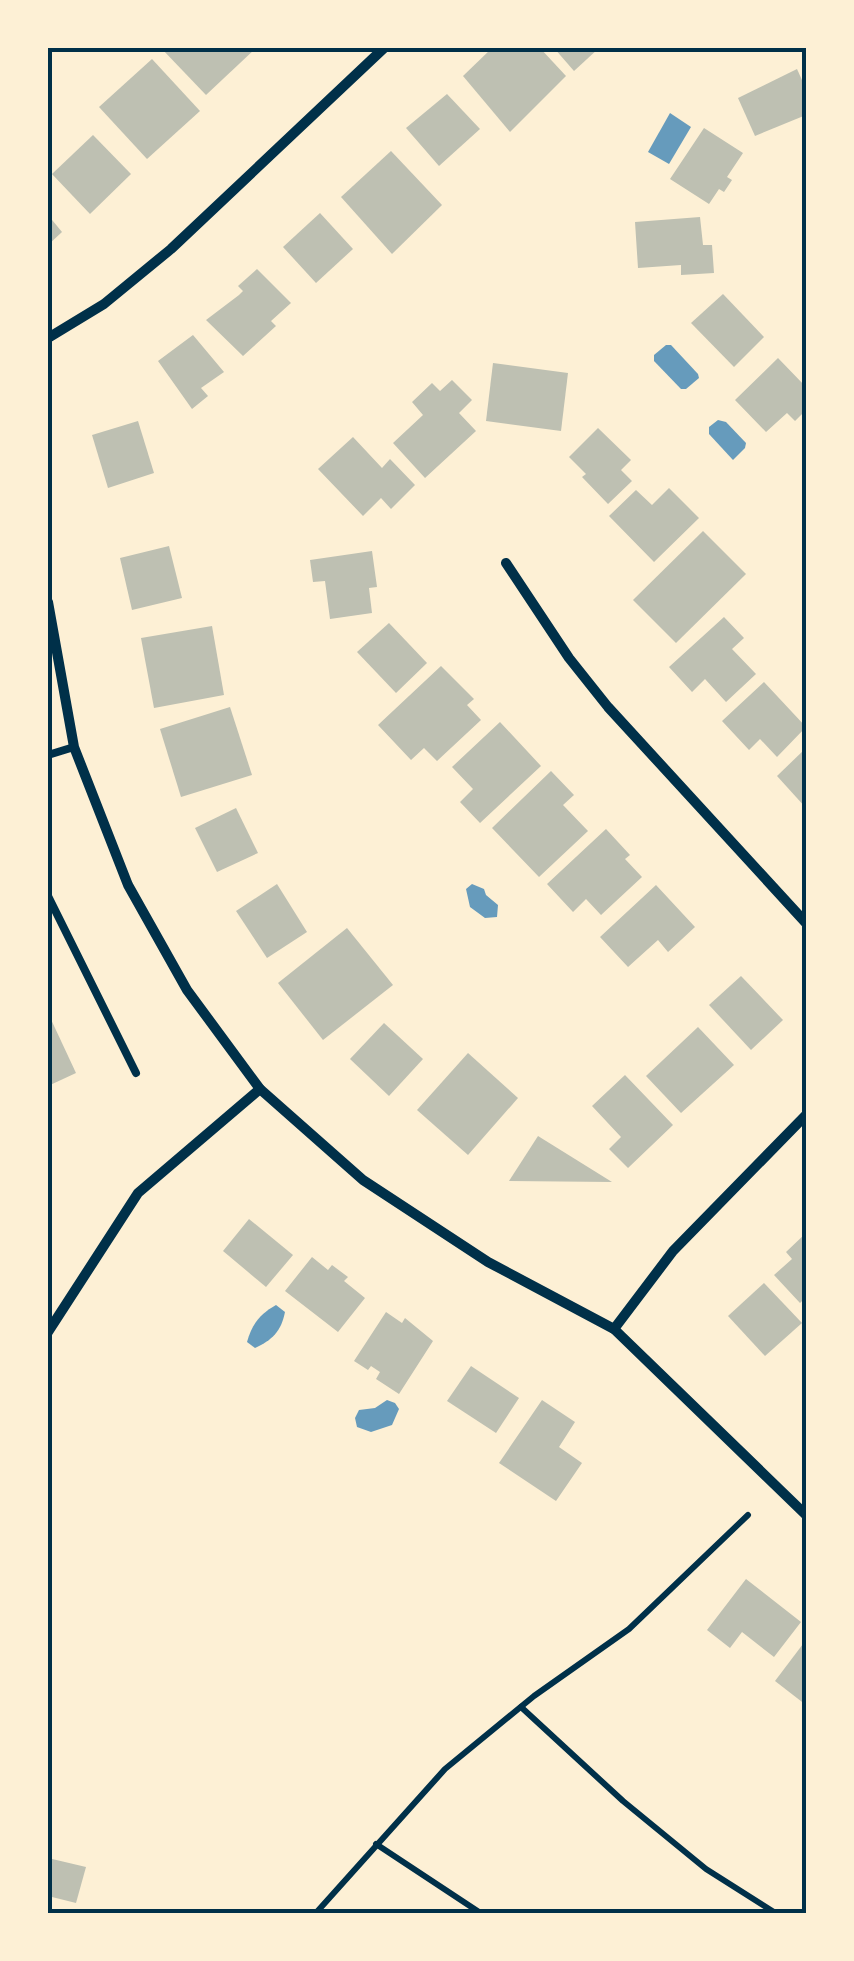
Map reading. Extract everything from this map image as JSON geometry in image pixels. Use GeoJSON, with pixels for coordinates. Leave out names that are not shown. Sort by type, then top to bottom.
{"type":"FeatureCollection","features":[{"type":"Feature","properties":{"kind":"street"},"geometry":{"type":"LineString","coordinates":[[48,338],[104,304],[171,249],[384,48]]}},
{"type":"Feature","properties":{"kind":"street"},"geometry":{"type":"LineString","coordinates":[[506,563],[569,658],[608,706],[806,922]]}},
{"type":"Feature","properties":{"kind":"street"},"geometry":{"type":"LineString","coordinates":[[48,602],[74,747],[128,884],[187,990],[260,1089],[363,1180],[488,1262],[614,1329],[806,1514]]}},
{"type":"Feature","properties":{"kind":"street"},"geometry":{"type":"LineString","coordinates":[[48,1332],[138,1193],[260,1089]]}},
{"type":"Feature","properties":{"kind":"street"},"geometry":{"type":"LineString","coordinates":[[614,1329],[673,1250],[806,1115]]}},
{"type":"Feature","properties":{"kind":"lane"},"geometry":{"type":"LineString","coordinates":[[48,755],[74,747]]}},
{"type":"Feature","properties":{"kind":"lane"},"geometry":{"type":"LineString","coordinates":[[48,896],[136,1073]]}},
{"type":"Feature","properties":{"kind":"path"},"geometry":{"type":"LineString","coordinates":[[316,1914],[445,1770],[521,1707],[629,1629],[748,1515]]}},
{"type":"Feature","properties":{"kind":"path"},"geometry":{"type":"LineString","coordinates":[[521,1707],[623,1801],[706,1870],[778,1914]]}},
{"type":"Feature","properties":{"kind":"path"},"geometry":{"type":"LineString","coordinates":[[376,1844],[482,1914]]}},
{"type":"Feature","properties":{"kind":"water"},"geometry":{"type":"Polygon","coordinates":[[[670,113],[691,127],[669,164],[648,152],[670,113]]]}},
{"type":"Feature","properties":{"kind":"water"},"geometry":{"type":"Polygon","coordinates":[[[671,345],[698,374],[699,378],[686,389],[681,389],[654,361],[654,355],[671,345]]]}},
{"type":"Feature","properties":{"kind":"water"},"geometry":{"type":"Polygon","coordinates":[[[718,420],[726,422],[746,443],[733,460],[709,434],[709,427],[718,420]]]}},
{"type":"Feature","properties":{"kind":"water"},"geometry":{"type":"Polygon","coordinates":[[[472,884],[484,889],[498,905],[497,917],[485,918],[470,907],[466,889],[472,884]]]}},
{"type":"Feature","properties":{"kind":"water"},"geometry":{"type":"Polygon","coordinates":[[[276,1305],[285,1312],[281,1325],[271,1338],[255,1348],[247,1342],[251,1330],[276,1305]]]}},
{"type":"Feature","properties":{"kind":"water"},"geometry":{"type":"Polygon","coordinates":[[[387,1400],[399,1409],[392,1425],[371,1432],[357,1427],[355,1418],[359,1410],[375,1408],[387,1400]]]}},
{"type":"Feature","properties":{"kind":"building"},"geometry":{"type":"Polygon","coordinates":[[[161,48],[256,48],[206,95],[161,48]]]}},
{"type":"Feature","properties":{"kind":"building"},"geometry":{"type":"Polygon","coordinates":[[[492,48],[540,48],[566,76],[510,132],[463,76],[492,48]]]}},
{"type":"Feature","properties":{"kind":"building"},"geometry":{"type":"Polygon","coordinates":[[[554,48],[599,48],[574,71],[554,48]]]}},
{"type":"Feature","properties":{"kind":"building"},"geometry":{"type":"Polygon","coordinates":[[[152,59],[200,111],[147,159],[99,107],[152,59]]]}},
{"type":"Feature","properties":{"kind":"building"},"geometry":{"type":"Polygon","coordinates":[[[797,69],[806,89],[806,115],[755,136],[738,98],[797,69]]]}},
{"type":"Feature","properties":{"kind":"building"},"geometry":{"type":"Polygon","coordinates":[[[447,94],[480,129],[439,166],[406,128],[447,94]]]}},
{"type":"Feature","properties":{"kind":"building"},"geometry":{"type":"Polygon","coordinates":[[[704,128],[743,153],[727,177],[732,180],[724,192],[719,189],[709,204],[670,179],[704,128]]]}},
{"type":"Feature","properties":{"kind":"building"},"geometry":{"type":"Polygon","coordinates":[[[93,135],[131,174],[90,214],[52,174],[93,135]]]}},
{"type":"Feature","properties":{"kind":"building"},"geometry":{"type":"Polygon","coordinates":[[[391,151],[442,205],[392,254],[341,197],[391,151]]]}},
{"type":"Feature","properties":{"kind":"building"},"geometry":{"type":"Polygon","coordinates":[[[320,213],[353,249],[316,283],[283,247],[320,213]]]}},
{"type":"Feature","properties":{"kind":"building"},"geometry":{"type":"Polygon","coordinates":[[[48,215],[62,232],[48,245],[48,215]]]}},
{"type":"Feature","properties":{"kind":"building"},"geometry":{"type":"Polygon","coordinates":[[[700,217],[703,245],[712,245],[714,273],[681,275],[681,265],[638,268],[635,222],[700,217]]]}},
{"type":"Feature","properties":{"kind":"building"},"geometry":{"type":"Polygon","coordinates":[[[257,269],[291,303],[271,321],[276,326],[243,356],[206,320],[243,291],[238,286],[257,269]]]}},
{"type":"Feature","properties":{"kind":"building"},"geometry":{"type":"Polygon","coordinates":[[[723,294],[764,337],[734,367],[691,323],[723,294]]]}},
{"type":"Feature","properties":{"kind":"building"},"geometry":{"type":"Polygon","coordinates":[[[193,335],[224,372],[201,388],[208,396],[192,409],[158,361],[193,335]]]}},
{"type":"Feature","properties":{"kind":"building"},"geometry":{"type":"Polygon","coordinates":[[[778,358],[806,387],[806,410],[795,421],[787,413],[766,432],[735,400],[778,358]]]}},
{"type":"Feature","properties":{"kind":"building"},"geometry":{"type":"Polygon","coordinates":[[[493,363],[568,373],[561,431],[486,421],[493,363]]]}},
{"type":"Feature","properties":{"kind":"building"},"geometry":{"type":"Polygon","coordinates":[[[452,380],[472,400],[459,413],[476,431],[425,478],[393,443],[423,415],[412,402],[432,383],[440,391],[452,380]]]}},
{"type":"Feature","properties":{"kind":"building"},"geometry":{"type":"Polygon","coordinates":[[[138,421],[154,473],[108,488],[92,435],[138,421]]]}},
{"type":"Feature","properties":{"kind":"building"},"geometry":{"type":"Polygon","coordinates":[[[598,428],[631,460],[621,470],[632,481],[608,504],[569,457],[598,428]]]}},
{"type":"Feature","properties":{"kind":"building"},"geometry":{"type":"Polygon","coordinates":[[[353,437],[382,468],[390,459],[415,485],[391,509],[381,498],[363,516],[318,469],[353,437]]]}},
{"type":"Feature","properties":{"kind":"building"},"geometry":{"type":"Polygon","coordinates":[[[669,488],[699,518],[654,562],[609,516],[636,490],[652,505],[669,488]]]}},
{"type":"Feature","properties":{"kind":"building"},"geometry":{"type":"Polygon","coordinates":[[[703,531],[746,574],[676,643],[633,600],[703,531]]]}},
{"type":"Feature","properties":{"kind":"building"},"geometry":{"type":"Polygon","coordinates":[[[169,546],[182,598],[132,610],[120,558],[169,546]]]}},
{"type":"Feature","properties":{"kind":"building"},"geometry":{"type":"Polygon","coordinates":[[[372,551],[377,587],[369,588],[372,613],[330,619],[325,581],[313,582],[310,560],[372,551]]]}},
{"type":"Feature","properties":{"kind":"building"},"geometry":{"type":"Polygon","coordinates":[[[724,617],[744,638],[732,649],[756,674],[726,702],[705,679],[692,692],[669,667],[724,617]]]}},
{"type":"Feature","properties":{"kind":"building"},"geometry":{"type":"Polygon","coordinates":[[[389,623],[427,663],[396,693],[357,652],[389,623]]]}},
{"type":"Feature","properties":{"kind":"building"},"geometry":{"type":"Polygon","coordinates":[[[212,626],[224,695],[154,708],[141,638],[212,626]]]}},
{"type":"Feature","properties":{"kind":"building"},"geometry":{"type":"Polygon","coordinates":[[[441,666],[474,699],[467,705],[481,720],[437,761],[424,748],[411,760],[378,725],[441,666]]]}},
{"type":"Feature","properties":{"kind":"building"},"geometry":{"type":"Polygon","coordinates":[[[764,682],[806,727],[777,757],[760,739],[749,750],[722,721],[764,682]]]}},
{"type":"Feature","properties":{"kind":"building"},"geometry":{"type":"Polygon","coordinates":[[[230,707],[252,775],[181,797],[160,729],[230,707]]]}},
{"type":"Feature","properties":{"kind":"building"},"geometry":{"type":"Polygon","coordinates":[[[500,722],[541,766],[480,823],[460,802],[473,789],[452,767],[500,722]]]}},
{"type":"Feature","properties":{"kind":"building"},"geometry":{"type":"Polygon","coordinates":[[[806,748],[806,808],[777,776],[806,748]]]}},
{"type":"Feature","properties":{"kind":"building"},"geometry":{"type":"Polygon","coordinates":[[[551,771],[574,795],[563,805],[588,831],[539,877],[492,828],[551,771]]]}},
{"type":"Feature","properties":{"kind":"building"},"geometry":{"type":"Polygon","coordinates":[[[236,808],[258,853],[217,872],[195,828],[236,808]]]}},
{"type":"Feature","properties":{"kind":"building"},"geometry":{"type":"Polygon","coordinates":[[[606,829],[630,855],[625,859],[642,877],[601,915],[586,899],[573,912],[547,884],[606,829]]]}},
{"type":"Feature","properties":{"kind":"building"},"geometry":{"type":"Polygon","coordinates":[[[277,884],[307,932],[267,958],[236,911],[277,884]]]}},
{"type":"Feature","properties":{"kind":"building"},"geometry":{"type":"Polygon","coordinates":[[[656,885],[695,927],[668,952],[658,940],[628,967],[600,937],[656,885]]]}},
{"type":"Feature","properties":{"kind":"building"},"geometry":{"type":"Polygon","coordinates":[[[347,928],[393,985],[323,1040],[278,983],[347,928]]]}},
{"type":"Feature","properties":{"kind":"building"},"geometry":{"type":"Polygon","coordinates":[[[741,976],[783,1020],[751,1050],[709,1005],[741,976]]]}},
{"type":"Feature","properties":{"kind":"building"},"geometry":{"type":"Polygon","coordinates":[[[48,1013],[76,1073],[48,1086],[48,1013]]]}},
{"type":"Feature","properties":{"kind":"building"},"geometry":{"type":"Polygon","coordinates":[[[384,1023],[423,1059],[389,1096],[350,1059],[384,1023]]]}},
{"type":"Feature","properties":{"kind":"building"},"geometry":{"type":"Polygon","coordinates":[[[698,1027],[734,1065],[681,1113],[646,1076],[698,1027]]]}},
{"type":"Feature","properties":{"kind":"building"},"geometry":{"type":"Polygon","coordinates":[[[468,1053],[518,1098],[468,1155],[417,1110],[468,1053]]]}},
{"type":"Feature","properties":{"kind":"building"},"geometry":{"type":"Polygon","coordinates":[[[625,1075],[673,1125],[628,1168],[609,1149],[621,1137],[592,1106],[625,1075]]]}},
{"type":"Feature","properties":{"kind":"building"},"geometry":{"type":"Polygon","coordinates":[[[538,1136],[612,1182],[509,1181],[538,1136]]]}},
{"type":"Feature","properties":{"kind":"building"},"geometry":{"type":"Polygon","coordinates":[[[249,1219],[293,1255],[266,1287],[223,1251],[249,1219]]]}},
{"type":"Feature","properties":{"kind":"building"},"geometry":{"type":"Polygon","coordinates":[[[806,1233],[806,1297],[800,1303],[774,1275],[792,1259],[786,1252],[806,1233]]]}},
{"type":"Feature","properties":{"kind":"building"},"geometry":{"type":"Polygon","coordinates":[[[312,1257],[328,1270],[332,1265],[348,1277],[344,1281],[365,1298],[338,1332],[285,1291],[312,1257]]]}},
{"type":"Feature","properties":{"kind":"building"},"geometry":{"type":"Polygon","coordinates":[[[764,1283],[802,1323],[765,1356],[728,1316],[764,1283]]]}},
{"type":"Feature","properties":{"kind":"building"},"geometry":{"type":"Polygon","coordinates":[[[386,1312],[402,1323],[405,1318],[433,1341],[399,1394],[376,1379],[380,1372],[354,1361],[386,1312]]]}},
{"type":"Feature","properties":{"kind":"building"},"geometry":{"type":"Polygon","coordinates":[[[471,1366],[519,1398],[496,1433],[447,1401],[471,1366]]]}},
{"type":"Feature","properties":{"kind":"building"},"geometry":{"type":"Polygon","coordinates":[[[542,1400],[575,1422],[559,1447],[582,1463],[556,1501],[499,1463],[542,1400]]]}},
{"type":"Feature","properties":{"kind":"building"},"geometry":{"type":"Polygon","coordinates":[[[746,1579],[801,1622],[774,1657],[742,1632],[730,1648],[707,1630],[746,1579]]]}},
{"type":"Feature","properties":{"kind":"building"},"geometry":{"type":"Polygon","coordinates":[[[806,1640],[806,1705],[775,1681],[806,1640]]]}},
{"type":"Feature","properties":{"kind":"building"},"geometry":{"type":"Polygon","coordinates":[[[48,1858],[86,1867],[76,1903],[48,1896],[48,1858]]]}}]}
